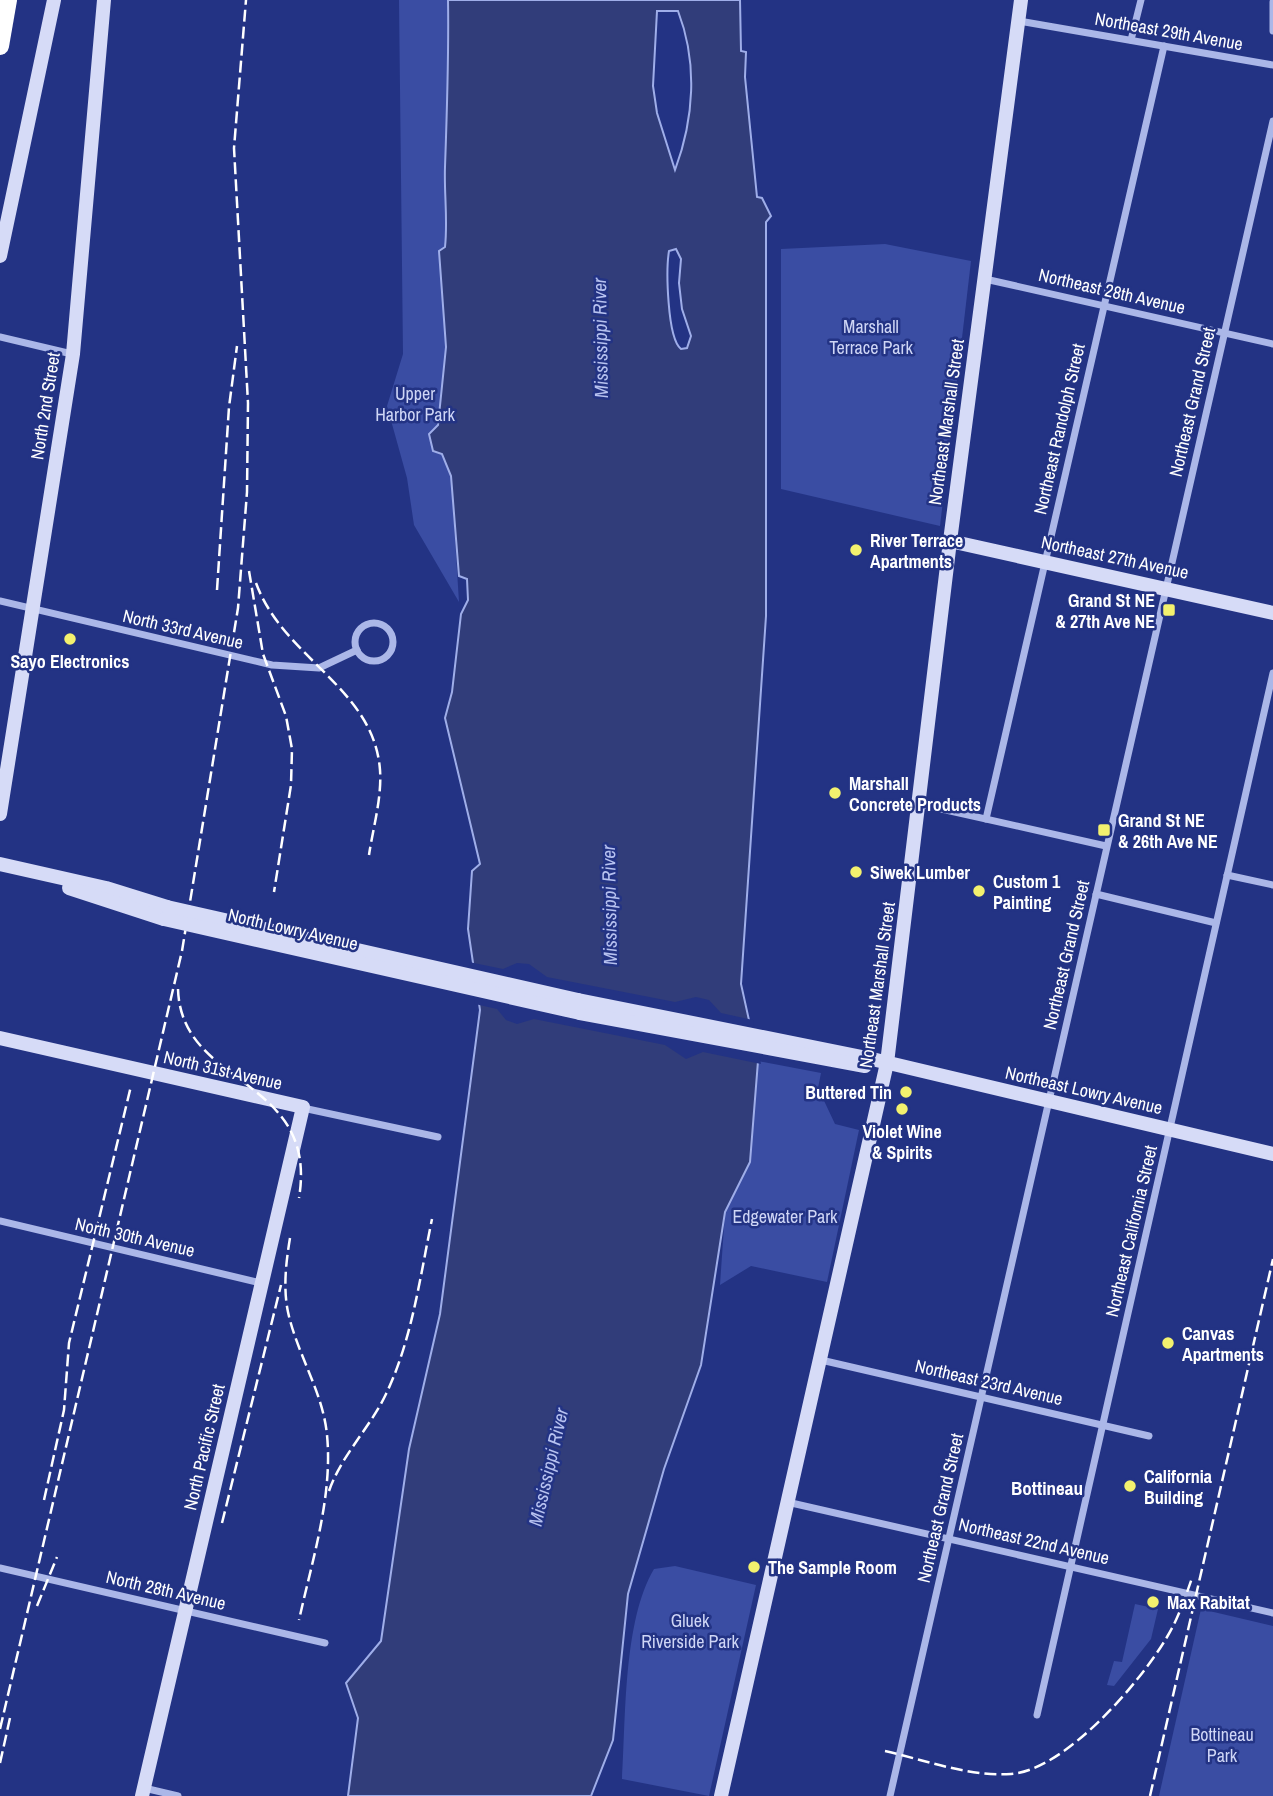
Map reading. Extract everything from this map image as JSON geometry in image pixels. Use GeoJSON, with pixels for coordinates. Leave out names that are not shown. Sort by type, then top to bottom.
{"type":"FeatureCollection","features":[{"type":"Feature","properties":{"kind":"highway"},"geometry":{"type":"LineString","coordinates":[[0,46],[8,0]]}},
{"type":"Feature","properties":{"kind":"highway"},"geometry":{"type":"LineString","coordinates":[[5,21],[15,0]]}},
{"type":"Feature","properties":{"kind":"street"},"geometry":{"type":"LineString","coordinates":[[0,256],[54,0]]}},
{"type":"Feature","properties":{"kind":"street","name":"North 2nd Street"},"geometry":{"type":"LineString","coordinates":[[0,814],[73,354],[104,0]]}},
{"type":"Feature","properties":{"kind":"street","name":"Northeast Marshall Street"},"geometry":{"type":"LineString","coordinates":[[721,1796],[887,1063],[950,541],[1021,0]]}},
{"type":"Feature","properties":{"kind":"street"},"geometry":{"type":"LineString","coordinates":[[1131,40],[1141,0]]}},
{"type":"Feature","properties":{"kind":"street"},"geometry":{"type":"LineString","coordinates":[[1273,2],[1273,31]]}},
{"type":"Feature","properties":{"kind":"street","name":"Northeast 29th Avenue"},"geometry":{"type":"LineString","coordinates":[[1018,21],[1273,65]]}},
{"type":"Feature","properties":{"kind":"street","name":"Northeast Randolph Street"},"geometry":{"type":"LineString","coordinates":[[986,819],[1164,46]]}},
{"type":"Feature","properties":{"kind":"street","name":"Northeast Grand Street"},"geometry":{"type":"LineString","coordinates":[[890,1796],[1273,121]]}},
{"type":"Feature","properties":{"kind":"street","name":"Northeast 28th Avenue"},"geometry":{"type":"LineString","coordinates":[[985,279],[1273,344]]}},
{"type":"Feature","properties":{"kind":"street"},"geometry":{"type":"LineString","coordinates":[[0,337],[73,354]]}},
{"type":"Feature","properties":{"kind":"street","name":"Northeast 27th Avenue"},"geometry":{"type":"LineString","coordinates":[[950,541],[1273,613]]}},
{"type":"Feature","properties":{"kind":"street","name":"North 33rd Avenue"},"geometry":{"type":"LineString","coordinates":[[0,601],[272,665],[319,668],[357,650]]}},
{"type":"Feature","properties":{"kind":"street"},"geometry":{"type":"LineString","coordinates":[[379,624],[392,636],[392,648],[384,658],[366,659],[357,650],[358,633],[367,625],[379,624]]}},
{"type":"Feature","properties":{"kind":"street","name":"Northeast California Street"},"geometry":{"type":"LineString","coordinates":[[1037,1715],[1273,673]]}},
{"type":"Feature","properties":{"kind":"street"},"geometry":{"type":"LineString","coordinates":[[919,804],[1106,846]]}},
{"type":"Feature","properties":{"kind":"street","name":"North Lowry Avenue"},"geometry":{"type":"LineString","coordinates":[[0,864],[106,888],[165,913]]}},
{"type":"Feature","properties":{"kind":"street","name":"North Lowry Avenue"},"geometry":{"type":"LineString","coordinates":[[0,871],[165,913],[579,1007]]}},
{"type":"Feature","properties":{"kind":"street"},"geometry":{"type":"LineString","coordinates":[[1227,875],[1273,885]]}},
{"type":"Feature","properties":{"kind":"street"},"geometry":{"type":"LineString","coordinates":[[1096,894],[1216,923]]}},
{"type":"Feature","properties":{"kind":"street","name":"Northeast Lowry Avenue"},"geometry":{"type":"LineString","coordinates":[[579,1007],[887,1063],[1273,1154]]}},
{"type":"Feature","properties":{"kind":"street","name":"North 31st Avenue"},"geometry":{"type":"LineString","coordinates":[[0,1038],[438,1137]]}},
{"type":"Feature","properties":{"kind":"street","name":"North Pacific Street"},"geometry":{"type":"LineString","coordinates":[[143,1792],[303,1107]]}},
{"type":"Feature","properties":{"kind":"street","name":"North 30th Avenue"},"geometry":{"type":"LineString","coordinates":[[0,1222],[262,1283]]}},
{"type":"Feature","properties":{"kind":"street","name":"Northeast 23rd Avenue"},"geometry":{"type":"LineString","coordinates":[[821,1360],[1149,1436]]}},
{"type":"Feature","properties":{"kind":"street","name":"Northeast 22nd Avenue"},"geometry":{"type":"LineString","coordinates":[[787,1502],[1273,1613]]}},
{"type":"Feature","properties":{"kind":"street","name":"North 28th Avenue"},"geometry":{"type":"LineString","coordinates":[[0,1568],[325,1643]]}},
{"type":"Feature","properties":{"kind":"street"},"geometry":{"type":"LineString","coordinates":[[143,1792],[178,1796]]}},
{"type":"Feature","properties":{"kind":"green space","name":"Upper Harbor Park"},"geometry":{"type":"Polygon","coordinates":[[[399,0],[448,0],[446,237],[445,247],[439,251],[446,347],[438,425],[442,454],[451,476],[459,602],[414,525],[407,478],[387,406],[403,354],[399,0]]]}},
{"type":"Feature","properties":{"kind":"green space","name":"Marshall Terrace Park"},"geometry":{"type":"Polygon","coordinates":[[[885,244],[971,261],[940,526],[781,489],[781,249],[885,244]]]}},
{"type":"Feature","properties":{"kind":"green space","name":"Edgewater Park"},"geometry":{"type":"Polygon","coordinates":[[[758,1061],[821,1073],[818,1088],[835,1124],[859,1130],[827,1282],[751,1266],[720,1285],[725,1212],[750,1161],[758,1061]]]}},
{"type":"Feature","properties":{"kind":"green space","name":"Gluek Riverside Park"},"geometry":{"type":"Polygon","coordinates":[[[675,1566],[756,1585],[709,1796],[622,1779],[628,1671],[636,1615],[654,1569],[675,1566]]]}},
{"type":"Feature","properties":{"kind":"green space"},"geometry":{"type":"Polygon","coordinates":[[[1135,1604],[1158,1609],[1151,1639],[1114,1686],[1107,1685],[1114,1661],[1122,1662],[1135,1604]]]}},
{"type":"Feature","properties":{"kind":"green space","name":"Bottineau Park"},"geometry":{"type":"Polygon","coordinates":[[[1201,1609],[1273,1626],[1273,1796],[1159,1796],[1201,1609]]]}},
{"type":"Feature","properties":{"kind":"water","name":"Mississippi River"},"geometry":{"type":"Polygon","coordinates":[[[448,0],[740,0],[741,51],[746,52],[745,77],[757,197],[762,198],[771,216],[766,222],[766,616],[741,984],[758,1061],[750,1162],[725,1212],[701,1365],[664,1469],[628,1594],[613,1740],[591,1796],[348,1796],[358,1718],[346,1683],[381,1641],[409,1449],[440,1314],[480,1010],[468,929],[472,871],[480,864],[445,718],[452,692],[461,614],[468,600],[467,579],[459,576],[451,476],[442,454],[433,451],[429,434],[438,425],[446,347],[439,251],[445,247],[446,237],[448,0]],[[657,11],[653,86],[657,113],[675,170],[690,111],[689,51],[678,11],[657,11]],[[676,249],[669,251],[668,287],[670,318],[676,342],[681,349],[687,348],[691,336],[682,309],[679,283],[681,259],[676,249]]]}},
{"type":"Feature","properties":{"kind":"pier"},"geometry":{"type":"Polygon","coordinates":[[[469,962],[503,969],[517,963],[529,964],[547,977],[675,1002],[696,997],[709,1000],[721,1013],[753,1020],[761,1064],[703,1052],[686,1059],[665,1045],[534,1019],[517,1024],[506,1020],[497,1009],[475,1004],[469,962]]]}},
{"type":"Feature","properties":{"kind":"railway"},"geometry":{"type":"LineString","coordinates":[[0,1729],[182,951],[238,608],[247,492],[248,403],[234,148],[246,0]]}},
{"type":"Feature","properties":{"kind":"railway"},"geometry":{"type":"LineString","coordinates":[[217,590],[229,407],[237,346]]}},
{"type":"Feature","properties":{"kind":"railway"},"geometry":{"type":"LineString","coordinates":[[249,571],[263,654],[286,716],[292,749],[291,785],[274,892]]}},
{"type":"Feature","properties":{"kind":"railway"},"geometry":{"type":"LineString","coordinates":[[256,583],[269,609],[286,633],[346,695],[362,717],[374,742],[380,781],[369,855]]}},
{"type":"Feature","properties":{"kind":"railway"},"geometry":{"type":"LineString","coordinates":[[178,989],[185,1021],[201,1046],[270,1104],[289,1128],[300,1158],[299,1198]]}},
{"type":"Feature","properties":{"kind":"railway"},"geometry":{"type":"LineString","coordinates":[[44,1500],[64,1410],[69,1343],[131,1086]]}},
{"type":"Feature","properties":{"kind":"railway"},"geometry":{"type":"LineString","coordinates":[[329,1491],[341,1465],[386,1394],[395,1373],[414,1308],[432,1219]]}},
{"type":"Feature","properties":{"kind":"railway"},"geometry":{"type":"LineString","coordinates":[[290,1238],[286,1275],[288,1312],[325,1419],[328,1458],[320,1528],[299,1620]]}},
{"type":"Feature","properties":{"kind":"railway"},"geometry":{"type":"LineString","coordinates":[[1150,1796],[1273,1259]]}},
{"type":"Feature","properties":{"kind":"railway"},"geometry":{"type":"LineString","coordinates":[[222,1523],[281,1285]]}},
{"type":"Feature","properties":{"kind":"railway"},"geometry":{"type":"LineString","coordinates":[[37,1606],[57,1557]]}},
{"type":"Feature","properties":{"kind":"railway"},"geometry":{"type":"LineString","coordinates":[[885,1751],[947,1767],[995,1774],[1011,1774],[1032,1769],[1054,1757],[1099,1721],[1139,1677],[1171,1630],[1192,1578]]}},
{"type":"Feature","properties":{"kind":"railway"},"geometry":{"type":"LineString","coordinates":[[0,1763],[10,1718]]}},
{"type":"Feature","properties":{"kind":"place","name":"River Terrace Apartments"},"geometry":{"type":"Point","coordinates":[856,550]}},
{"type":"Feature","properties":{"kind":"place","name":"Grand St NE & 27th Ave NE"},"geometry":{"type":"Point","coordinates":[1169,610]}},
{"type":"Feature","properties":{"kind":"place","name":"Sayo Electronics"},"geometry":{"type":"Point","coordinates":[70,639]}},
{"type":"Feature","properties":{"kind":"place","name":"Marshall Concrete Products"},"geometry":{"type":"Point","coordinates":[835,793]}},
{"type":"Feature","properties":{"kind":"place","name":"Grand St NE & 26th Ave NE"},"geometry":{"type":"Point","coordinates":[1104,830]}},
{"type":"Feature","properties":{"kind":"place","name":"Siwek Lumber"},"geometry":{"type":"Point","coordinates":[856,872]}},
{"type":"Feature","properties":{"kind":"place","name":"Custom 1 Painting"},"geometry":{"type":"Point","coordinates":[979,891]}},
{"type":"Feature","properties":{"kind":"place","name":"Buttered Tin"},"geometry":{"type":"Point","coordinates":[906,1092]}},
{"type":"Feature","properties":{"kind":"place","name":"Violet Wine & Spirits"},"geometry":{"type":"Point","coordinates":[902,1109]}},
{"type":"Feature","properties":{"kind":"place","name":"Canvas Apartments"},"geometry":{"type":"Point","coordinates":[1168,1343]}},
{"type":"Feature","properties":{"kind":"place","name":"California Building"},"geometry":{"type":"Point","coordinates":[1130,1486]}},
{"type":"Feature","properties":{"kind":"place","name":"The Sample Room"},"geometry":{"type":"Point","coordinates":[754,1567]}},
{"type":"Feature","properties":{"kind":"place","name":"Max Rabitat"},"geometry":{"type":"Point","coordinates":[1153,1602]}},
{"type":"Feature","properties":{"kind":"district","name":"Bottineau"},"geometry":{"type":"Point","coordinates":[1047,1488]}}]}
